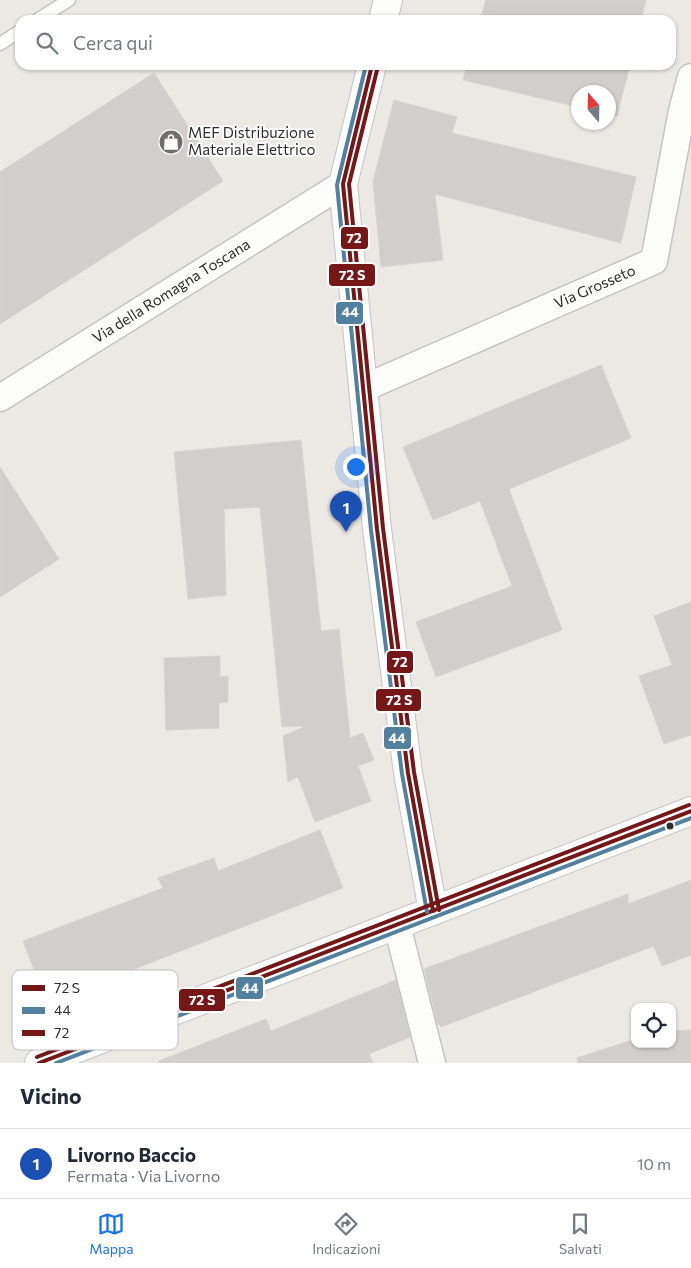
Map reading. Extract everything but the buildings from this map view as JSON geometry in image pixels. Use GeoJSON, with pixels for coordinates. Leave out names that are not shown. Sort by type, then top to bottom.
{"type":"FeatureCollection","features":[{"type":"Feature","properties":{"kind":"street"},"geometry":{"type":"LineString","coordinates":[[384,15],[388,0]]}},
{"type":"Feature","properties":{"kind":"street"},"geometry":{"type":"LineString","coordinates":[[371,70],[343,184],[377,529],[408,773],[433,911]]}},
{"type":"Feature","properties":{"kind":"street","name":"Via Grosseto"},"geometry":{"type":"LineString","coordinates":[[364,388],[654,261],[682,111],[691,77]]}},
{"type":"Feature","properties":{"kind":"street","name":"Via della Romagna Toscana"},"geometry":{"type":"LineString","coordinates":[[0,398],[343,184]]}},
{"type":"Feature","properties":{"kind":"street"},"geometry":{"type":"LineString","coordinates":[[178,1009],[691,811]]}},
{"type":"Feature","properties":{"kind":"street"},"geometry":{"type":"LineString","coordinates":[[397,925],[432,1063]]}},
{"type":"Feature","properties":{"kind":"street"},"geometry":{"type":"LineString","coordinates":[[38,1063],[72,1050]]}},
{"type":"Feature","properties":{"kind":"lane"},"geometry":{"type":"LineString","coordinates":[[45,15],[69,0]]}},
{"type":"Feature","properties":{"kind":"lane"},"geometry":{"type":"LineString","coordinates":[[0,44],[15,34]]}},
{"type":"Feature","properties":{"kind":"transit line","name":"44"},"geometry":{"type":"LineString","coordinates":[[365,70],[337,185],[371,530],[402,774],[427,912]]}},
{"type":"Feature","properties":{"kind":"transit line"},"geometry":{"type":"LineString","coordinates":[[371,70],[343,184],[377,529],[408,773],[433,911]]}},
{"type":"Feature","properties":{"kind":"transit line","name":"72"},"geometry":{"type":"LineString","coordinates":[[377,70],[349,184],[383,528],[414,772],[439,910]]}},
{"type":"Feature","properties":{"kind":"transit line","name":"72"},"geometry":{"type":"LineString","coordinates":[[178,1003],[689,805]]}},
{"type":"Feature","properties":{"kind":"transit line"},"geometry":{"type":"LineString","coordinates":[[178,1009],[691,811]]}},
{"type":"Feature","properties":{"kind":"transit line","name":"44"},"geometry":{"type":"LineString","coordinates":[[178,1016],[691,818]]}},
{"type":"Feature","properties":{"kind":"transit line","name":"72"},"geometry":{"type":"LineString","coordinates":[[37,1057],[55,1050]]}},
{"type":"Feature","properties":{"kind":"transit line"},"geometry":{"type":"LineString","coordinates":[[39,1063],[73,1050]]}},
{"type":"Feature","properties":{"kind":"transit line","name":"44"},"geometry":{"type":"LineString","coordinates":[[56,1063],[90,1050]]}},
{"type":"Feature","properties":{"kind":"place","name":"MEF Distribuzione Materiale Elettrico"},"geometry":{"type":"Point","coordinates":[171,142]}},
{"type":"Feature","properties":{"kind":"place","name":"Livorno Baccio"},"geometry":{"type":"Point","coordinates":[346,532]}}]}
